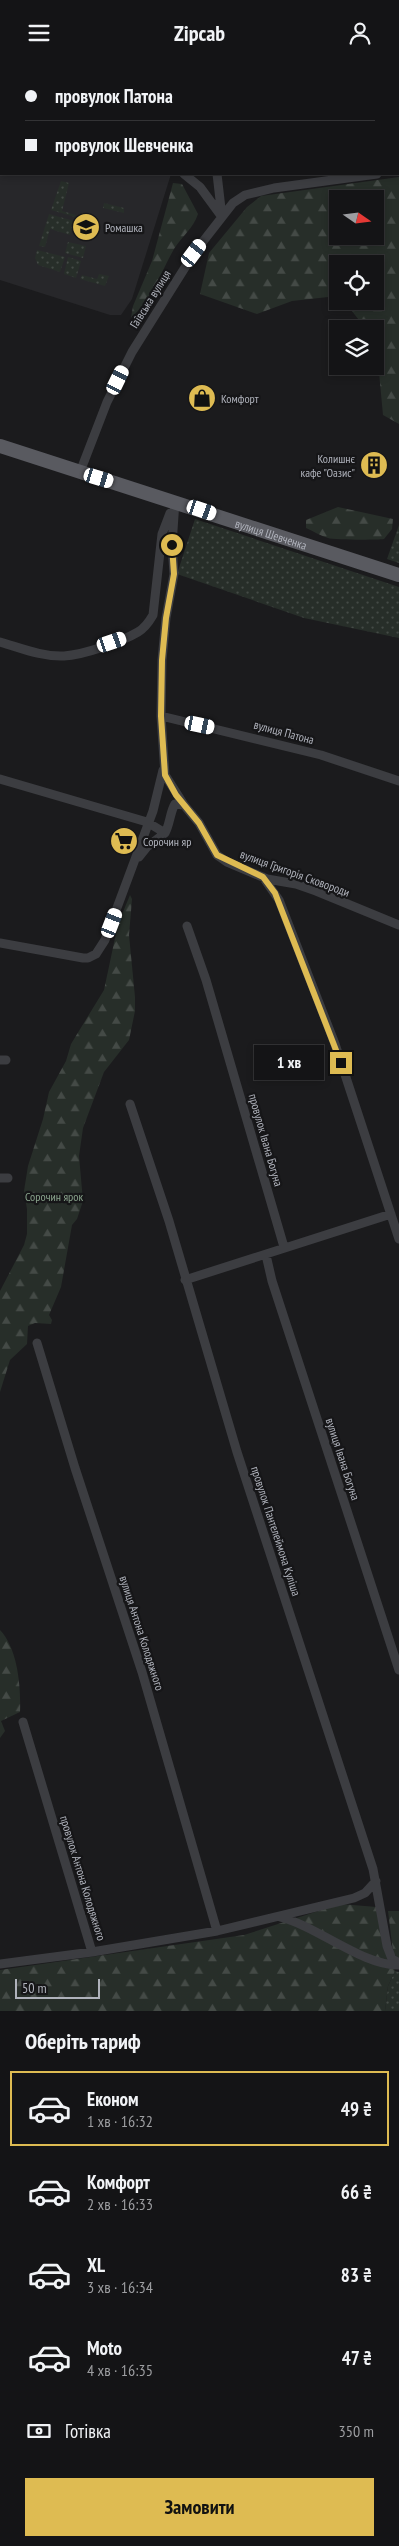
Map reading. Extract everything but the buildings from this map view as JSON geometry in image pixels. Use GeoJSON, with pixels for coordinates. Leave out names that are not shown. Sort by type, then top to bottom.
{"type":"FeatureCollection","features":[{"type":"Feature","properties":{"kind":"main road","name":"вулиця Шевченка"},"geometry":{"type":"LineString","coordinates":[[0,446],[175,501],[399,575]]}},
{"type":"Feature","properties":{"kind":"street"},"geometry":{"type":"LineString","coordinates":[[185,175],[200,187],[222,217]]}},
{"type":"Feature","properties":{"kind":"street"},"geometry":{"type":"LineString","coordinates":[[217,175],[222,217]]}},
{"type":"Feature","properties":{"kind":"street","name":"Гаївська вулиця"},"geometry":{"type":"LineString","coordinates":[[80,472],[107,402],[124,366],[194,253],[233,203],[245,195],[274,188],[370,175]]}},
{"type":"Feature","properties":{"kind":"street"},"geometry":{"type":"LineString","coordinates":[[0,642],[38,653],[64,656],[87,651],[124,638],[148,625],[153,615],[162,534],[175,501]]}},
{"type":"Feature","properties":{"kind":"street"},"geometry":{"type":"LineString","coordinates":[[0,943],[82,957],[92,956],[103,946],[156,800],[163,768],[161,716],[162,660],[166,618],[174,574],[172,545],[175,501]]}},
{"type":"Feature","properties":{"kind":"street","name":"вулиця Патона"},"geometry":{"type":"LineString","coordinates":[[161,716],[321,755],[399,781]]}},
{"type":"Feature","properties":{"kind":"street","name":"вулиця Григорія Сковороди"},"geometry":{"type":"LineString","coordinates":[[163,768],[168,783],[199,823],[217,855],[263,877],[296,884],[399,925]]}},
{"type":"Feature","properties":{"kind":"street"},"geometry":{"type":"LineString","coordinates":[[0,779],[147,822],[165,833]]}},
{"type":"Feature","properties":{"kind":"street"},"geometry":{"type":"LineString","coordinates":[[129,878],[147,847],[165,833],[170,821],[172,806],[175,804],[184,805]]}},
{"type":"Feature","properties":{"kind":"street"},"geometry":{"type":"LineString","coordinates":[[263,877],[279,899],[332,1035],[399,1239]]}},
{"type":"Feature","properties":{"kind":"street","name":"провулок Івана Богуна"},"geometry":{"type":"LineString","coordinates":[[187,925],[206,980],[284,1247]]}},
{"type":"Feature","properties":{"kind":"street","name":"провулок Пантелеймона Куліша"},"geometry":{"type":"LineString","coordinates":[[130,1104],[237,1452],[319,1707],[359,1822],[376,1881],[387,1946],[392,1959],[399,1964]]}},
{"type":"Feature","properties":{"kind":"street"},"geometry":{"type":"LineString","coordinates":[[185,1280],[391,1214]]}},
{"type":"Feature","properties":{"kind":"street","name":"вулиця Івана Богуна"},"geometry":{"type":"LineString","coordinates":[[266,1255],[272,1281],[399,1670]]}},
{"type":"Feature","properties":{"kind":"street","name":"вулиця Антона Колодяжного"},"geometry":{"type":"LineString","coordinates":[[38,1343],[75,1468],[142,1672],[218,1931]]}},
{"type":"Feature","properties":{"kind":"street","name":"провулок Антона Колодяжного"},"geometry":{"type":"LineString","coordinates":[[0,1963],[92,1952],[23,1722]]}},
{"type":"Feature","properties":{"kind":"street"},"geometry":{"type":"LineString","coordinates":[[92,1952],[218,1931],[360,1896],[371,1888],[376,1881]]}},
{"type":"Feature","properties":{"kind":"street"},"geometry":{"type":"LineString","coordinates":[[278,1916],[299,1923],[375,1961],[390,1965],[399,1964]]}},
{"type":"Feature","properties":{"kind":"shaded area","name":"Ромашка"},"geometry":{"type":"Polygon","coordinates":[[[0,175],[171,175],[132,299],[121,315],[110,315],[0,280],[0,175]]]}},
{"type":"Feature","properties":{"kind":"green space"},"geometry":{"type":"Polygon","coordinates":[[[399,177],[399,424],[383,415],[379,375],[384,375],[384,320],[359,320],[351,310],[384,310],[384,255],[329,255],[329,297],[292,301],[257,314],[200,294],[209,253],[247,207],[261,196],[399,177]]]}},
{"type":"Feature","properties":{"kind":"green space"},"geometry":{"type":"Polygon","coordinates":[[[61,181],[69,183],[62,211],[76,215],[75,217],[51,210],[61,181]]]}},
{"type":"Feature","properties":{"kind":"green space"},"geometry":{"type":"Polygon","coordinates":[[[173,183],[182,184],[198,214],[193,224],[174,249],[156,285],[131,318],[133,306],[152,261],[173,183]]]}},
{"type":"Feature","properties":{"kind":"green space"},"geometry":{"type":"Polygon","coordinates":[[[104,203],[124,208],[124,213],[103,208],[104,203]]]}},
{"type":"Feature","properties":{"kind":"green space"},"geometry":{"type":"Polygon","coordinates":[[[49,214],[74,221],[70,235],[50,229],[45,247],[39,246],[49,214]]]}},
{"type":"Feature","properties":{"kind":"green space"},"geometry":{"type":"Polygon","coordinates":[[[68,242],[86,246],[83,258],[65,253],[68,242]]]}},
{"type":"Feature","properties":{"kind":"green space"},"geometry":{"type":"Polygon","coordinates":[[[37,250],[65,257],[60,272],[38,265],[35,258],[37,250]]]}},
{"type":"Feature","properties":{"kind":"green space"},"geometry":{"type":"Polygon","coordinates":[[[68,257],[81,261],[76,278],[64,274],[68,257]]]}},
{"type":"Feature","properties":{"kind":"green space"},"geometry":{"type":"Polygon","coordinates":[[[99,274],[109,276],[105,286],[80,279],[82,275],[97,279],[99,274]]]}},
{"type":"Feature","properties":{"kind":"green space"},"geometry":{"type":"Polygon","coordinates":[[[338,507],[393,519],[392,529],[384,539],[356,540],[328,538],[306,528],[306,520],[338,507]]]}},
{"type":"Feature","properties":{"kind":"green space"},"geometry":{"type":"Polygon","coordinates":[[[195,519],[399,587],[399,638],[304,618],[177,574],[195,519]]]}},
{"type":"Feature","properties":{"kind":"green space"},"geometry":{"type":"Polygon","coordinates":[[[399,525],[399,563],[387,559],[399,525]]]}},
{"type":"Feature","properties":{"kind":"green space","name":"Сорочин ярок"},"geometry":{"type":"Polygon","coordinates":[[[130,895],[132,899],[129,935],[135,1011],[129,1040],[104,1072],[83,1128],[79,1156],[83,1201],[77,1219],[72,1225],[61,1287],[49,1315],[52,1320],[51,1324],[35,1323],[28,1326],[27,1344],[10,1360],[0,1392],[0,1291],[24,1245],[27,1234],[27,1209],[24,1191],[28,1166],[43,1119],[49,1092],[66,1061],[71,1044],[104,990],[118,924],[130,895]]]}},
{"type":"Feature","properties":{"kind":"green space"},"geometry":{"type":"Polygon","coordinates":[[[0,1630],[11,1647],[15,1658],[19,1680],[20,1712],[1,1721],[5,1731],[0,1738],[0,1630]]]}},
{"type":"Feature","properties":{"kind":"green space"},"geometry":{"type":"Polygon","coordinates":[[[340,1904],[377,1907],[384,1943],[395,1971],[388,1986],[385,2011],[0,2011],[0,1970],[244,1935],[340,1904]]]}},
{"type":"Feature","properties":{"kind":"green space"},"geometry":{"type":"Polygon","coordinates":[[[388,1911],[399,1911],[399,1960],[393,1952],[388,1911]]]}},
{"type":"Feature","properties":{"kind":"green space"},"geometry":{"type":"Polygon","coordinates":[[[395,1971],[399,1972],[399,2011],[385,2011],[388,1986],[395,1971]]]}},
{"type":"Feature","properties":{"kind":"place","name":"Ромашка"},"geometry":{"type":"Point","coordinates":[86,227]}},
{"type":"Feature","properties":{"kind":"place","name":"Комфорт"},"geometry":{"type":"Point","coordinates":[202,398]}},
{"type":"Feature","properties":{"kind":"place","name":"Колишнє кафе \"Оазис\""},"geometry":{"type":"Point","coordinates":[374,465]}},
{"type":"Feature","properties":{"kind":"place","name":"Сорочин яр"},"geometry":{"type":"Point","coordinates":[124,841]}},
{"type":"Feature","properties":{"kind":"route"},"geometry":{"type":"LineString","coordinates":[[172,545],[174,574],[166,618],[162,660],[162,759],[165,775],[176,795],[199,823],[217,855],[227,862],[263,877],[279,899],[341,1063]]}}]}
